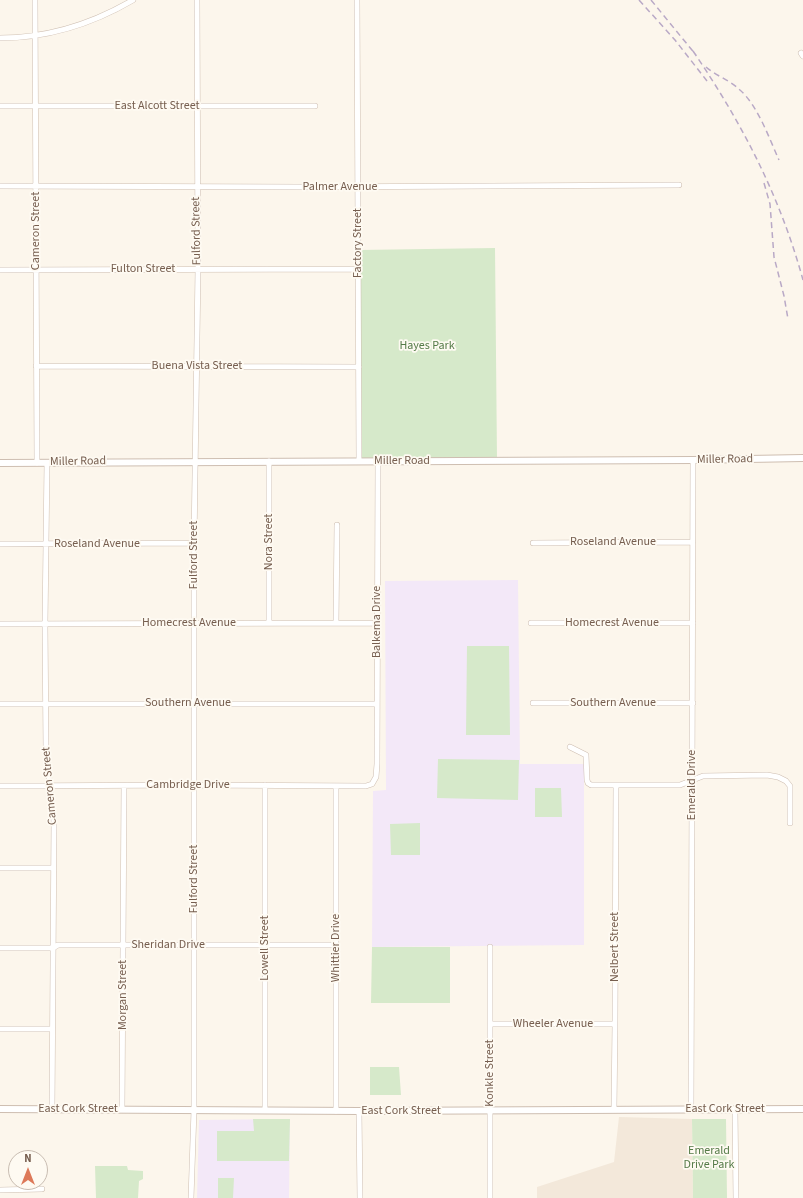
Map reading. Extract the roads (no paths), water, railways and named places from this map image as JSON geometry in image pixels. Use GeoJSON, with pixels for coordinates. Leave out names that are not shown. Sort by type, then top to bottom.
{"type":"FeatureCollection","features":[{"type":"Feature","properties":{"kind":"street","name":"Cameron Street"},"geometry":{"type":"LineString","coordinates":[[35,0],[37,463]]}},
{"type":"Feature","properties":{"kind":"street"},"geometry":{"type":"LineString","coordinates":[[0,38],[24,37],[52,33],[78,26],[99,18],[133,0]]}},
{"type":"Feature","properties":{"kind":"street","name":"Fulford Street"},"geometry":{"type":"LineString","coordinates":[[191,1198],[194,1110],[194,543],[198,269],[196,106],[197,0]]}},
{"type":"Feature","properties":{"kind":"street","name":"Factory Street"},"geometry":{"type":"LineString","coordinates":[[357,0],[359,461]]}},
{"type":"Feature","properties":{"kind":"street","name":"East Alcott Street"},"geometry":{"type":"LineString","coordinates":[[0,106],[315,106]]}},
{"type":"Feature","properties":{"kind":"street","name":"Palmer Avenue"},"geometry":{"type":"LineString","coordinates":[[0,186],[197,187],[679,185]]}},
{"type":"Feature","properties":{"kind":"street","name":"Fulton Street"},"geometry":{"type":"LineString","coordinates":[[0,270],[359,269]]}},
{"type":"Feature","properties":{"kind":"street","name":"Buena Vista Street"},"geometry":{"type":"LineString","coordinates":[[36,366],[359,367]]}},
{"type":"Feature","properties":{"kind":"street","name":"Miller Road"},"geometry":{"type":"LineString","coordinates":[[0,463],[693,460],[803,458]]}},
{"type":"Feature","properties":{"kind":"street","name":"Emerald Drive"},"geometry":{"type":"LineString","coordinates":[[691,1109],[693,460]]}},
{"type":"Feature","properties":{"kind":"street","name":"Nora Street"},"geometry":{"type":"LineString","coordinates":[[269,461],[269,623]]}},
{"type":"Feature","properties":{"kind":"street","name":"Balkema Drive"},"geometry":{"type":"LineString","coordinates":[[375,782],[377,764],[378,461]]}},
{"type":"Feature","properties":{"kind":"street","name":"Cameron Street"},"geometry":{"type":"LineString","coordinates":[[47,463],[45,704],[46,750],[54,822],[52,1109]]}},
{"type":"Feature","properties":{"kind":"street"},"geometry":{"type":"LineString","coordinates":[[336,623],[337,525]]}},
{"type":"Feature","properties":{"kind":"street","name":"Roseland Avenue"},"geometry":{"type":"LineString","coordinates":[[533,543],[693,542]]}},
{"type":"Feature","properties":{"kind":"street","name":"Roseland Avenue"},"geometry":{"type":"LineString","coordinates":[[0,544],[194,543]]}},
{"type":"Feature","properties":{"kind":"street","name":"Homecrest Avenue"},"geometry":{"type":"LineString","coordinates":[[0,624],[377,623]]}},
{"type":"Feature","properties":{"kind":"street","name":"Homecrest Avenue"},"geometry":{"type":"LineString","coordinates":[[531,623],[693,623]]}},
{"type":"Feature","properties":{"kind":"street","name":"Southern Avenue"},"geometry":{"type":"LineString","coordinates":[[533,703],[693,703]]}},
{"type":"Feature","properties":{"kind":"street","name":"Southern Avenue"},"geometry":{"type":"LineString","coordinates":[[0,704],[377,704]]}},
{"type":"Feature","properties":{"kind":"street"},"geometry":{"type":"LineString","coordinates":[[570,747],[586,756],[586,780],[589,784],[680,785],[703,776],[730,775],[767,775],[783,779],[790,786],[790,823]]}},
{"type":"Feature","properties":{"kind":"street","name":"Cambridge Drive"},"geometry":{"type":"LineString","coordinates":[[0,786],[366,786],[375,782]]}},
{"type":"Feature","properties":{"kind":"street","name":"Lowell Street"},"geometry":{"type":"LineString","coordinates":[[264,785],[265,1110]]}},
{"type":"Feature","properties":{"kind":"street","name":"Nelbert Street"},"geometry":{"type":"LineString","coordinates":[[614,1109],[616,785]]}},
{"type":"Feature","properties":{"kind":"street","name":"Morgan Street"},"geometry":{"type":"LineString","coordinates":[[122,1109],[124,786]]}},
{"type":"Feature","properties":{"kind":"street","name":"Whittier Drive"},"geometry":{"type":"LineString","coordinates":[[336,786],[336,1110]]}},
{"type":"Feature","properties":{"kind":"street"},"geometry":{"type":"LineString","coordinates":[[0,868],[53,868]]}},
{"type":"Feature","properties":{"kind":"street","name":"Sheridan Drive"},"geometry":{"type":"LineString","coordinates":[[0,948],[53,948],[58,945],[336,945]]}},
{"type":"Feature","properties":{"kind":"street","name":"Konkle Street"},"geometry":{"type":"LineString","coordinates":[[490,947],[490,1198]]}},
{"type":"Feature","properties":{"kind":"street","name":"Wheeler Avenue"},"geometry":{"type":"LineString","coordinates":[[490,1024],[615,1024]]}},
{"type":"Feature","properties":{"kind":"street"},"geometry":{"type":"LineString","coordinates":[[0,1029],[52,1030]]}},
{"type":"Feature","properties":{"kind":"street","name":"East Cork Street"},"geometry":{"type":"LineString","coordinates":[[0,1109],[358,1111],[803,1109]]}},
{"type":"Feature","properties":{"kind":"street"},"geometry":{"type":"LineString","coordinates":[[735,1109],[736,1198]]}},
{"type":"Feature","properties":{"kind":"street"},"geometry":{"type":"LineString","coordinates":[[358,1111],[360,1198]]}},
{"type":"Feature","properties":{"kind":"railway"},"geometry":{"type":"LineString","coordinates":[[639,0],[675,40],[707,81]]}},
{"type":"Feature","properties":{"kind":"railway"},"geometry":{"type":"LineString","coordinates":[[651,0],[696,55]]}},
{"type":"Feature","properties":{"kind":"railway"},"geometry":{"type":"LineString","coordinates":[[693,51],[728,105],[758,161],[783,219],[803,280]]}},
{"type":"Feature","properties":{"kind":"railway"},"geometry":{"type":"LineString","coordinates":[[706,67],[736,87],[746,97],[758,113],[779,160]]}},
{"type":"Feature","properties":{"kind":"railway"},"geometry":{"type":"LineString","coordinates":[[764,183],[770,204],[774,257],[788,319]]}},
{"type":"Feature","properties":{"kind":"park label","name":"Hayes Park"},"geometry":{"type":"Point","coordinates":[427,346]}},
{"type":"Feature","properties":{"kind":"park label","name":"Emerald Drive Park"},"geometry":{"type":"Point","coordinates":[709,1158]}}]}
